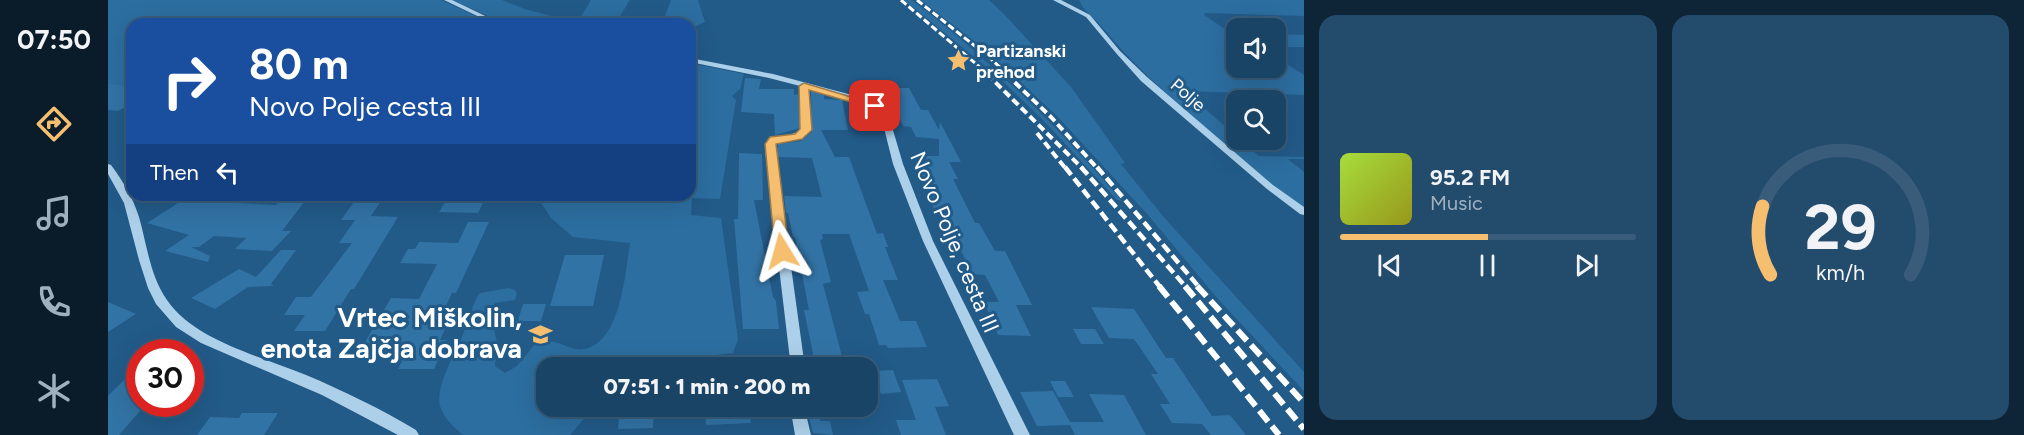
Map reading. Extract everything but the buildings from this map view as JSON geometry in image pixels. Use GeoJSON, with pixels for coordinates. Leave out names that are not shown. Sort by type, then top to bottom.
{"type":"FeatureCollection","features":[{"type":"Feature","properties":{"kind":"street"},"geometry":{"type":"LineString","coordinates":[[447,0],[486,18]]}},
{"type":"Feature","properties":{"kind":"street","name":"Polje"},"geometry":{"type":"LineString","coordinates":[[1056,0],[1086,15],[1144,78],[1270,187],[1304,212]]}},
{"type":"Feature","properties":{"kind":"street","name":"Novo Polje, cesta III"},"geometry":{"type":"LineString","coordinates":[[696,61],[864,101],[875,106],[883,114],[898,164],[928,241],[1022,435]]}},
{"type":"Feature","properties":{"kind":"street"},"geometry":{"type":"LineString","coordinates":[[797,357],[770,150],[771,141],[798,136],[806,130],[804,86]]}},
{"type":"Feature","properties":{"kind":"street"},"geometry":{"type":"LineString","coordinates":[[108,167],[126,197]]}},
{"type":"Feature","properties":{"kind":"street"},"geometry":{"type":"LineString","coordinates":[[128,201],[152,286],[170,313],[187,328],[219,346],[344,398],[411,435]]}},
{"type":"Feature","properties":{"kind":"street"},"geometry":{"type":"LineString","coordinates":[[799,417],[803,435]]}},
{"type":"Feature","properties":{"kind":"shaded area"},"geometry":{"type":"Polygon","coordinates":[[[108,0],[441,0],[481,18],[126,18],[126,85],[108,89],[108,0]]]}},
{"type":"Feature","properties":{"kind":"shaded area"},"geometry":{"type":"Polygon","coordinates":[[[452,0],[502,0],[558,18],[492,18],[452,0]]]}},
{"type":"Feature","properties":{"kind":"shaded area"},"geometry":{"type":"Polygon","coordinates":[[[591,0],[630,0],[619,18],[580,18],[591,0]]]}},
{"type":"Feature","properties":{"kind":"shaded area"},"geometry":{"type":"Polygon","coordinates":[[[671,0],[698,0],[705,22],[696,26],[696,18],[664,18],[671,0]]]}},
{"type":"Feature","properties":{"kind":"shaded area"},"geometry":{"type":"Polygon","coordinates":[[[904,0],[912,0],[996,70],[1048,120],[1122,201],[1117,200],[1043,120],[996,75],[904,0]]]}},
{"type":"Feature","properties":{"kind":"shaded area"},"geometry":{"type":"Polygon","coordinates":[[[920,0],[989,0],[1004,14],[1071,87],[1125,163],[1121,164],[1162,215],[1304,372],[1304,391],[1218,299],[1148,215],[1057,116],[985,49],[920,0]]]}},
{"type":"Feature","properties":{"kind":"shaded area"},"geometry":{"type":"Polygon","coordinates":[[[1079,0],[1304,0],[1304,16],[1205,13],[1204,15],[1226,30],[1226,78],[1286,78],[1286,64],[1304,75],[1304,95],[1286,94],[1286,90],[1185,91],[1226,127],[1226,145],[1140,68],[1079,0]]]}},
{"type":"Feature","properties":{"kind":"shaded area"},"geometry":{"type":"Polygon","coordinates":[[[1286,34],[1304,35],[1304,47],[1286,47],[1286,34]]]}},
{"type":"Feature","properties":{"kind":"shaded area"},"geometry":{"type":"Polygon","coordinates":[[[696,64],[744,74],[740,89],[732,96],[736,100],[720,199],[696,198],[696,64]]]}},
{"type":"Feature","properties":{"kind":"shaded area"},"geometry":{"type":"Polygon","coordinates":[[[1232,150],[1252,150],[1259,156],[1304,157],[1304,159],[1288,159],[1304,172],[1304,208],[1279,189],[1232,150]]]}},
{"type":"Feature","properties":{"kind":"shaded area"},"geometry":{"type":"Polygon","coordinates":[[[540,201],[692,201],[691,215],[721,218],[738,339],[733,353],[699,357],[536,357],[536,417],[585,417],[570,435],[463,435],[444,415],[439,398],[448,368],[480,293],[509,288],[517,293],[515,300],[495,303],[490,312],[497,342],[495,366],[505,373],[517,366],[535,344],[552,342],[574,349],[585,349],[597,343],[607,333],[619,305],[630,243],[573,237],[551,218],[540,201]]]}},
{"type":"Feature","properties":{"kind":"railway"},"geometry":{"type":"LineString","coordinates":[[901,0],[989,75]]}},
{"type":"Feature","properties":{"kind":"railway"},"geometry":{"type":"LineString","coordinates":[[917,0],[1008,75]]}},
{"type":"Feature","properties":{"kind":"railway"},"geometry":{"type":"LineString","coordinates":[[987,74],[1081,167]]}},
{"type":"Feature","properties":{"kind":"railway"},"geometry":{"type":"LineString","coordinates":[[1006,74],[1051,117],[1098,169]]}},
{"type":"Feature","properties":{"kind":"railway"},"geometry":{"type":"LineString","coordinates":[[1037,133],[1066,169]]}},
{"type":"Feature","properties":{"kind":"railway"},"geometry":{"type":"LineString","coordinates":[[1065,167],[1160,287]]}},
{"type":"Feature","properties":{"kind":"railway"},"geometry":{"type":"LineString","coordinates":[[1081,167],[1186,287]]}},
{"type":"Feature","properties":{"kind":"railway"},"geometry":{"type":"LineString","coordinates":[[1097,167],[1199,287]]}},
{"type":"Feature","properties":{"kind":"railway"},"geometry":{"type":"LineString","coordinates":[[1159,286],[1279,435]]}},
{"type":"Feature","properties":{"kind":"railway"},"geometry":{"type":"LineString","coordinates":[[1185,286],[1304,429]]}},
{"type":"Feature","properties":{"kind":"railway"},"geometry":{"type":"LineString","coordinates":[[1197,286],[1304,403]]}},
{"type":"Feature","properties":{"kind":"place","name":"Partizanski prehod"},"geometry":{"type":"Point","coordinates":[958,61]}},
{"type":"Feature","properties":{"kind":"place","name":"Vrtec Miškolin, enota Zajčja dobrava"},"geometry":{"type":"Point","coordinates":[540,334]}},
{"type":"Feature","properties":{"kind":"route"},"geometry":{"type":"LineString","coordinates":[[782,251],[770,150],[771,141],[792,138],[806,130],[808,123],[804,86],[864,101],[875,106]]}}]}
